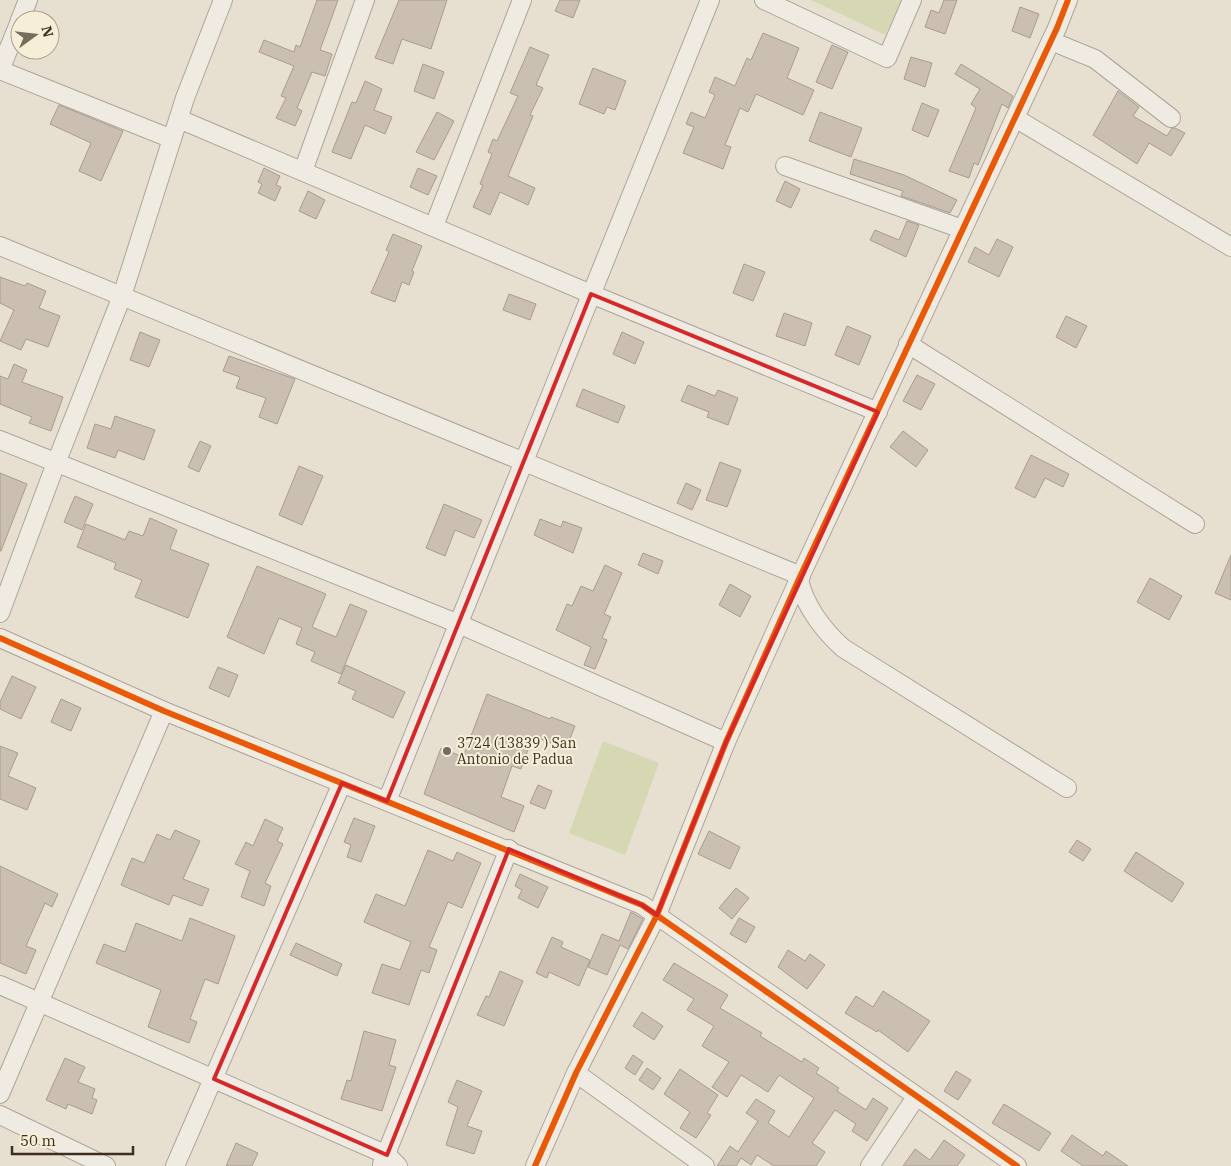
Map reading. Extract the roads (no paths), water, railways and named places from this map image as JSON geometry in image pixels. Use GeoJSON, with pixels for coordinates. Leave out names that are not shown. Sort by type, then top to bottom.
{"type":"FeatureCollection","features":[{"type":"Feature","properties":{"kind":"street"},"geometry":{"type":"LineString","coordinates":[[0,613],[56,463],[122,296],[172,139],[223,0]]}},
{"type":"Feature","properties":{"kind":"street"},"geometry":{"type":"LineString","coordinates":[[303,171],[365,0]]}},
{"type":"Feature","properties":{"kind":"street"},"geometry":{"type":"LineString","coordinates":[[434,226],[522,0]]}},
{"type":"Feature","properties":{"kind":"street"},"geometry":{"type":"LineString","coordinates":[[387,801],[710,0]]}},
{"type":"Feature","properties":{"kind":"street"},"geometry":{"type":"LineString","coordinates":[[764,0],[887,58],[912,0]]}},
{"type":"Feature","properties":{"kind":"street"},"geometry":{"type":"LineString","coordinates":[[535,1166],[576,1073],[657,916],[726,742],[800,577],[1051,41],[1068,0]]}},
{"type":"Feature","properties":{"kind":"street"},"geometry":{"type":"LineString","coordinates":[[1051,41],[1095,59],[1171,118]]}},
{"type":"Feature","properties":{"kind":"street"},"geometry":{"type":"LineString","coordinates":[[10,45],[0,70],[172,139]]}},
{"type":"Feature","properties":{"kind":"street"},"geometry":{"type":"LineString","coordinates":[[1015,118],[1231,247]]}},
{"type":"Feature","properties":{"kind":"street"},"geometry":{"type":"LineString","coordinates":[[179,119],[591,294],[878,412]]}},
{"type":"Feature","properties":{"kind":"street"},"geometry":{"type":"LineString","coordinates":[[785,166],[962,229]]}},
{"type":"Feature","properties":{"kind":"street"},"geometry":{"type":"LineString","coordinates":[[0,246],[800,577]]}},
{"type":"Feature","properties":{"kind":"street"},"geometry":{"type":"LineString","coordinates":[[908,344],[1194,524]]}},
{"type":"Feature","properties":{"kind":"street"},"geometry":{"type":"LineString","coordinates":[[0,440],[459,624],[726,742]]}},
{"type":"Feature","properties":{"kind":"street"},"geometry":{"type":"LineString","coordinates":[[800,577],[805,599],[831,637],[843,648],[1067,788]]}},
{"type":"Feature","properties":{"kind":"street"},"geometry":{"type":"LineString","coordinates":[[0,638],[164,711],[642,905],[1017,1166]]}},
{"type":"Feature","properties":{"kind":"street"},"geometry":{"type":"LineString","coordinates":[[0,1094],[164,711]]}},
{"type":"Feature","properties":{"kind":"street"},"geometry":{"type":"LineString","coordinates":[[176,1166],[342,783]]}},
{"type":"Feature","properties":{"kind":"street"},"geometry":{"type":"LineString","coordinates":[[0,985],[214,1079],[389,1162],[508,850]]}},
{"type":"Feature","properties":{"kind":"street"},"geometry":{"type":"LineString","coordinates":[[576,1073],[705,1166]]}},
{"type":"Feature","properties":{"kind":"street"},"geometry":{"type":"LineString","coordinates":[[870,1166],[916,1096]]}},
{"type":"Feature","properties":{"kind":"street"},"geometry":{"type":"LineString","coordinates":[[0,1115],[106,1166]]}},
{"type":"Feature","properties":{"kind":"place","name":"3724 (13839 ) San Antonio de Padua"},"geometry":{"type":"Point","coordinates":[447,751]}}]}
